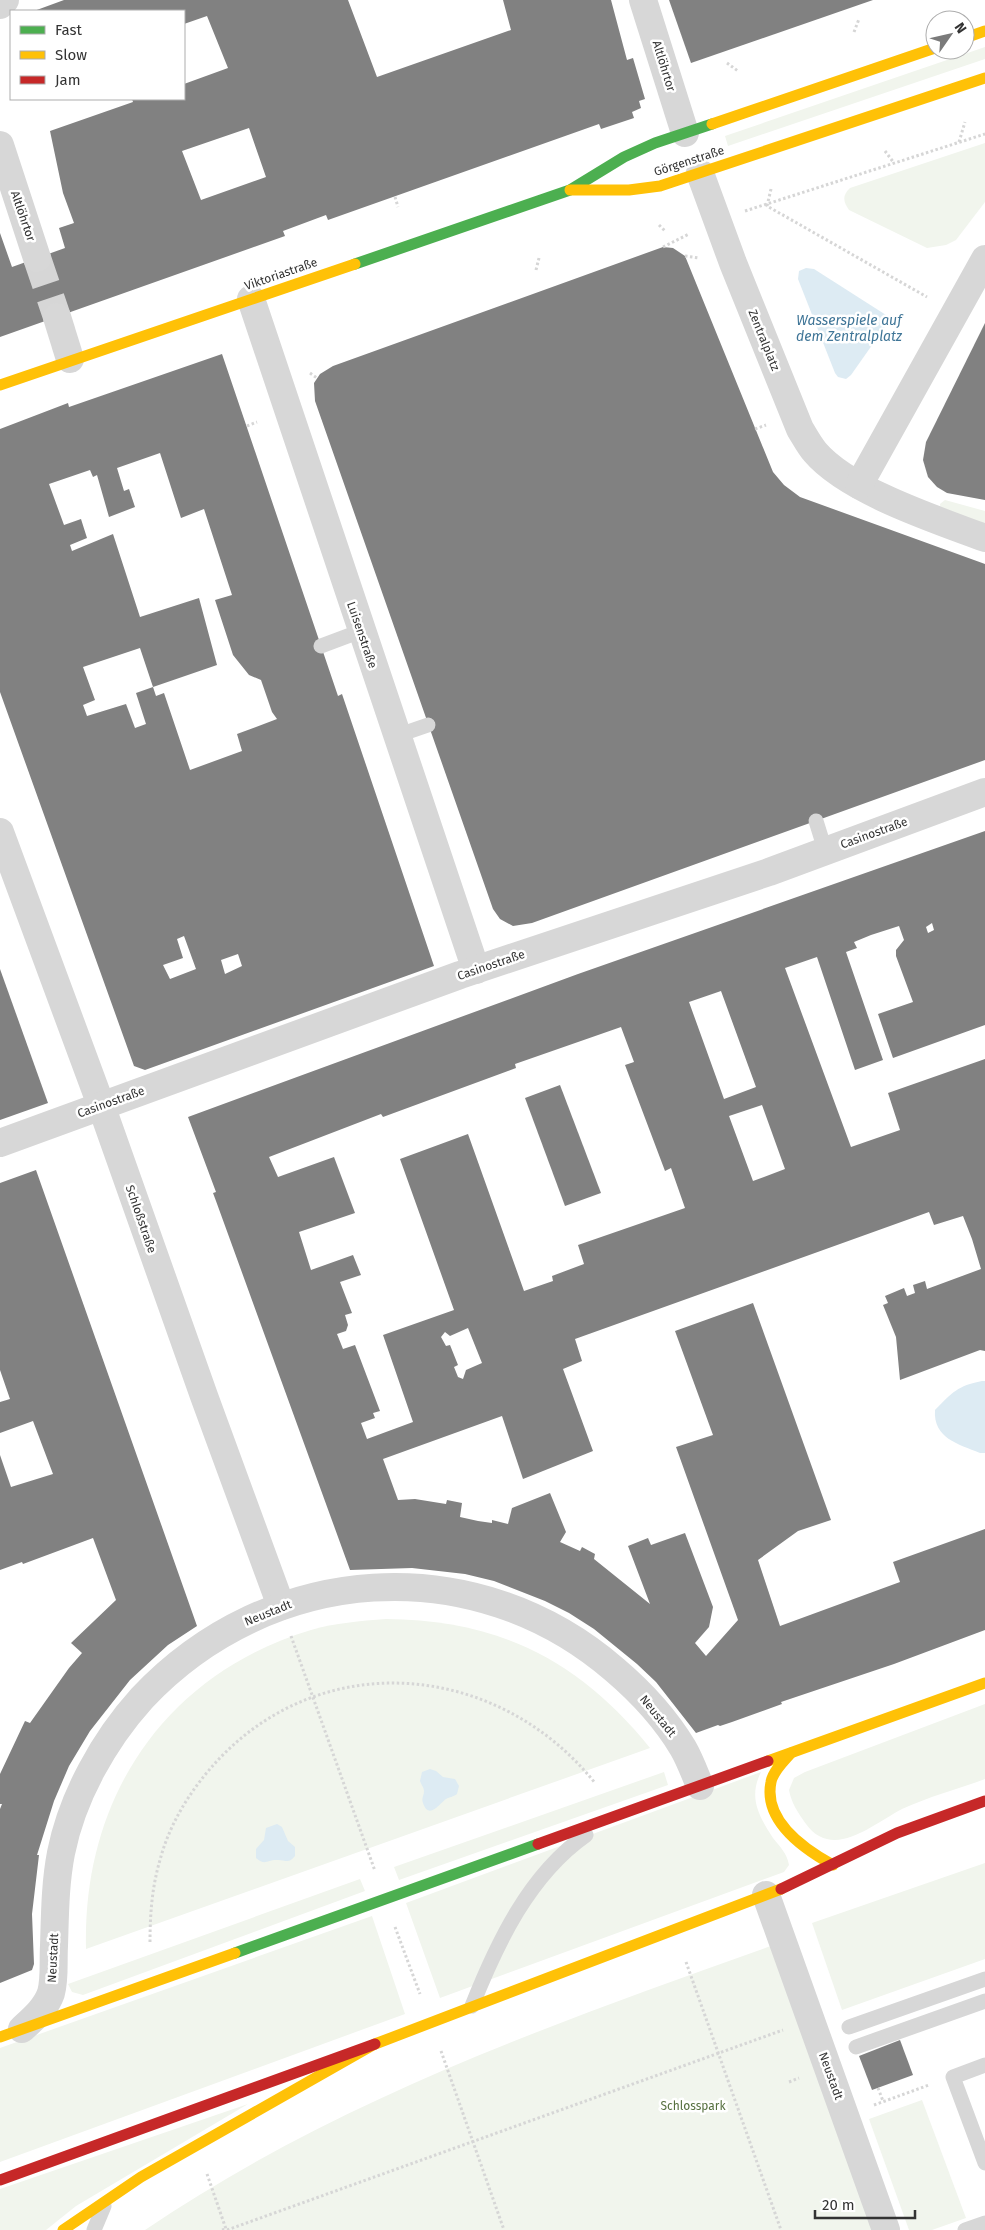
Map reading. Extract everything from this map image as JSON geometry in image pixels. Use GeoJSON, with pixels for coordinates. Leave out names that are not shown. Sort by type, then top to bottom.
{"type":"FeatureCollection","features":[{"type":"Feature","properties":{"kind":"street"},"geometry":{"type":"LineString","coordinates":[[0,5],[5,0]]}},
{"type":"Feature","properties":{"kind":"street","name":"Altlöhrtor"},"geometry":{"type":"LineString","coordinates":[[643,0],[685,133]]}},
{"type":"Feature","properties":{"kind":"street"},"geometry":{"type":"LineString","coordinates":[[570,190],[624,157],[685,133],[925,51]]}},
{"type":"Feature","properties":{"kind":"street","name":"Görgenstraße"},"geometry":{"type":"LineString","coordinates":[[570,190],[643,189],[660,186],[985,78]]}},
{"type":"Feature","properties":{"kind":"street","name":"Altlöhrtor"},"geometry":{"type":"LineString","coordinates":[[0,145],[37,258]]}},
{"type":"Feature","properties":{"kind":"street","name":"Zentralplatz"},"geometry":{"type":"LineString","coordinates":[[700,173],[716,219],[800,429],[815,452],[834,469],[859,485],[925,516],[985,538]]}},
{"type":"Feature","properties":{"kind":"street","name":"Viktoriastraße"},"geometry":{"type":"LineString","coordinates":[[0,385],[570,190]]}},
{"type":"Feature","properties":{"kind":"street"},"geometry":{"type":"LineString","coordinates":[[859,485],[985,259]]}},
{"type":"Feature","properties":{"kind":"street","name":"Luisenstraße"},"geometry":{"type":"LineString","coordinates":[[251,299],[476,970]]}},
{"type":"Feature","properties":{"kind":"street"},"geometry":{"type":"LineString","coordinates":[[57,317],[70,360]]}},
{"type":"Feature","properties":{"kind":"street","name":"Casinostraße"},"geometry":{"type":"LineString","coordinates":[[0,1143],[476,970],[769,872],[985,792]]}},
{"type":"Feature","properties":{"kind":"street","name":"Schloßstraße"},"geometry":{"type":"LineString","coordinates":[[0,832],[101,1105],[280,1606]]}},
{"type":"Feature","properties":{"kind":"street","name":"Neustadt"},"geometry":{"type":"LineString","coordinates":[[11,2033],[41,2011],[52,1992],[57,1880],[61,1853],[68,1826],[78,1800],[103,1752],[141,1699],[186,1658],[229,1630],[280,1606],[302,1599],[363,1588],[405,1587],[454,1591],[483,1598],[528,1614],[582,1643],[644,1696],[685,1751],[700,1786]]}},
{"type":"Feature","properties":{"kind":"street","name":"Neustadt"},"geometry":{"type":"LineString","coordinates":[[11,2033],[985,1683]]}},
{"type":"Feature","properties":{"kind":"street"},"geometry":{"type":"LineString","coordinates":[[791,1753],[778,1768],[771,1782],[771,1798],[778,1816],[790,1834],[803,1847],[833,1865]]}},
{"type":"Feature","properties":{"kind":"street"},"geometry":{"type":"LineString","coordinates":[[0,2180],[373,2046],[472,2006],[766,1895],[803,1880],[897,1833],[985,1801]]}},
{"type":"Feature","properties":{"kind":"street","name":"Neustadt"},"geometry":{"type":"LineString","coordinates":[[766,1895],[886,2230]]}},
{"type":"Feature","properties":{"kind":"street"},"geometry":{"type":"LineString","coordinates":[[63,2230],[110,2196],[199,2143],[373,2046]]}},
{"type":"Feature","properties":{"kind":"lane"},"geometry":{"type":"LineString","coordinates":[[321,646],[361,631]]}},
{"type":"Feature","properties":{"kind":"lane"},"geometry":{"type":"LineString","coordinates":[[396,736],[428,725]]}},
{"type":"Feature","properties":{"kind":"lane"},"geometry":{"type":"LineString","coordinates":[[816,821],[826,850]]}},
{"type":"Feature","properties":{"kind":"lane"},"geometry":{"type":"LineString","coordinates":[[472,2006],[488,1967],[517,1912],[551,1865],[575,1842],[609,1818]]}},
{"type":"Feature","properties":{"kind":"lane"},"geometry":{"type":"LineString","coordinates":[[849,2027],[985,1978]]}},
{"type":"Feature","properties":{"kind":"lane"},"geometry":{"type":"LineString","coordinates":[[856,2047],[985,2001]]}},
{"type":"Feature","properties":{"kind":"lane"},"geometry":{"type":"LineString","coordinates":[[985,2065],[953,2077],[985,2163]]}},
{"type":"Feature","properties":{"kind":"lane"},"geometry":{"type":"LineString","coordinates":[[94,2230],[110,2196]]}},
{"type":"Feature","properties":{"kind":"lane"},"geometry":{"type":"LineString","coordinates":[[965,2230],[985,2223]]}},
{"type":"Feature","properties":{"kind":"path"},"geometry":{"type":"LineString","coordinates":[[854,32],[859,19]]}},
{"type":"Feature","properties":{"kind":"path"},"geometry":{"type":"LineString","coordinates":[[727,63],[738,71]]}},
{"type":"Feature","properties":{"kind":"path"},"geometry":{"type":"LineString","coordinates":[[959,142],[965,122]]}},
{"type":"Feature","properties":{"kind":"path"},"geometry":{"type":"LineString","coordinates":[[716,219],[767,206],[985,134]]}},
{"type":"Feature","properties":{"kind":"path"},"geometry":{"type":"LineString","coordinates":[[885,151],[894,163]]}},
{"type":"Feature","properties":{"kind":"path"},"geometry":{"type":"LineString","coordinates":[[767,206],[771,189]]}},
{"type":"Feature","properties":{"kind":"path"},"geometry":{"type":"LineString","coordinates":[[395,197],[398,207]]}},
{"type":"Feature","properties":{"kind":"path"},"geometry":{"type":"LineString","coordinates":[[767,206],[955,313]]}},
{"type":"Feature","properties":{"kind":"path"},"geometry":{"type":"LineString","coordinates":[[659,225],[666,232]]}},
{"type":"Feature","properties":{"kind":"path"},"geometry":{"type":"LineString","coordinates":[[536,270],[539,258]]}},
{"type":"Feature","properties":{"kind":"path"},"geometry":{"type":"LineString","coordinates":[[310,373],[317,378]]}},
{"type":"Feature","properties":{"kind":"path"},"geometry":{"type":"LineString","coordinates":[[247,426],[257,422]]}},
{"type":"Feature","properties":{"kind":"path"},"geometry":{"type":"LineString","coordinates":[[280,1606],[376,1872]]}},
{"type":"Feature","properties":{"kind":"path"},"geometry":{"type":"LineString","coordinates":[[150,1942],[152,1900],[160,1859],[175,1820],[197,1784],[225,1753],[252,1730],[275,1715],[313,1698],[354,1687],[396,1683],[438,1687],[478,1697],[517,1714],[535,1725],[567,1752],[595,1784]]}},
{"type":"Feature","properties":{"kind":"path"},"geometry":{"type":"LineString","coordinates":[[393,1919],[420,1994]]}},
{"type":"Feature","properties":{"kind":"path"},"geometry":{"type":"LineString","coordinates":[[686,1962],[781,2230]]}},
{"type":"Feature","properties":{"kind":"path"},"geometry":{"type":"LineString","coordinates":[[206,2173],[225,2230],[811,2020]]}},
{"type":"Feature","properties":{"kind":"path"},"geometry":{"type":"LineString","coordinates":[[443,2056],[504,2230]]}},
{"type":"Feature","properties":{"kind":"path"},"geometry":{"type":"LineString","coordinates":[[845,2115],[953,2077]]}},
{"type":"Feature","properties":{"kind":"path"},"geometry":{"type":"LineString","coordinates":[[878,2088],[883,2101]]}},
{"type":"Feature","properties":{"kind":"green space"},"geometry":{"type":"Polygon","coordinates":[[[985,47],[985,59],[728,146],[725,136],[947,60],[975,60],[975,50],[985,47]]]}},
{"type":"Feature","properties":{"kind":"green space"},"geometry":{"type":"Polygon","coordinates":[[[985,143],[985,202],[956,240],[946,245],[927,248],[849,210],[846,204],[844,199],[850,188],[985,143]]]}},
{"type":"Feature","properties":{"kind":"green space"},"geometry":{"type":"Polygon","coordinates":[[[945,500],[985,511],[985,532],[941,512],[940,504],[945,500]]]}},
{"type":"Feature","properties":{"kind":"green space"},"geometry":{"type":"Polygon","coordinates":[[[386,1619],[427,1621],[465,1627],[500,1637],[534,1651],[565,1669],[595,1691],[623,1717],[650,1748],[86,1949],[88,1894],[99,1842],[117,1794],[142,1750],[174,1711],[213,1677],[259,1650],[311,1630],[348,1623],[386,1619]]]}},
{"type":"Feature","properties":{"kind":"green space"},"geometry":{"type":"Polygon","coordinates":[[[985,1704],[985,1779],[902,1809],[866,1830],[841,1839],[828,1839],[817,1835],[806,1824],[795,1807],[789,1790],[794,1778],[805,1772],[985,1704]]]}},
{"type":"Feature","properties":{"kind":"green space"},"geometry":{"type":"Polygon","coordinates":[[[664,1772],[668,1785],[399,1880],[394,1867],[664,1772]]]}},
{"type":"Feature","properties":{"kind":"green space"},"geometry":{"type":"Polygon","coordinates":[[[761,1772],[755,1790],[755,1799],[768,1830],[787,1857],[789,1865],[784,1872],[440,1998],[406,1903],[761,1772]]]}},
{"type":"Feature","properties":{"kind":"green space"},"geometry":{"type":"Polygon","coordinates":[[[985,1863],[985,1959],[842,2010],[812,1923],[985,1863]]]}},
{"type":"Feature","properties":{"kind":"green space"},"geometry":{"type":"Polygon","coordinates":[[[360,1879],[365,1891],[83,1995],[72,1992],[68,1984],[360,1879]]]}},
{"type":"Feature","properties":{"kind":"green space"},"geometry":{"type":"Polygon","coordinates":[[[372,1916],[405,2014],[0,2162],[0,2048],[372,1916]]]}},
{"type":"Feature","properties":{"kind":"green space","name":"Schlosspark"},"geometry":{"type":"Polygon","coordinates":[[[771,1946],[873,2230],[145,2230],[218,2184],[293,2142],[370,2103],[528,2035],[771,1946]]]}},
{"type":"Feature","properties":{"kind":"green space"},"geometry":{"type":"Polygon","coordinates":[[[922,2100],[966,2218],[932,2230],[909,2230],[869,2119],[922,2100]]]}},
{"type":"Feature","properties":{"kind":"green space"},"geometry":{"type":"Polygon","coordinates":[[[248,2104],[76,2206],[46,2230],[0,2230],[0,2189],[248,2104]]]}},
{"type":"Feature","properties":{"kind":"water","name":"Wasserspiele auf dem Zentralplatz"},"geometry":{"type":"Polygon","coordinates":[[[806,268],[814,269],[886,315],[889,321],[851,375],[846,379],[838,377],[835,373],[798,279],[799,271],[806,268]]]}},
{"type":"Feature","properties":{"kind":"water"},"geometry":{"type":"Polygon","coordinates":[[[985,1381],[985,1453],[980,1453],[948,1439],[935,1420],[935,1410],[946,1399],[967,1385],[985,1381]]]}},
{"type":"Feature","properties":{"kind":"water"},"geometry":{"type":"Polygon","coordinates":[[[430,1769],[443,1777],[455,1779],[459,1786],[457,1794],[446,1799],[435,1809],[428,1810],[422,1800],[424,1790],[420,1781],[422,1772],[430,1769]]]}},
{"type":"Feature","properties":{"kind":"water"},"geometry":{"type":"Polygon","coordinates":[[[277,1824],[282,1827],[288,1841],[295,1847],[295,1856],[288,1861],[273,1860],[262,1862],[256,1858],[256,1849],[264,1840],[266,1828],[277,1824]]]}},
{"type":"Feature","properties":{"kind":"building"},"geometry":{"type":"Polygon","coordinates":[[[64,0],[348,0],[377,77],[511,30],[503,0],[611,0],[627,60],[633,58],[645,99],[639,101],[641,108],[632,112],[634,118],[601,129],[599,124],[328,220],[326,215],[283,231],[285,236],[0,337],[0,233],[12,267],[65,248],[59,228],[74,223],[63,193],[50,131],[133,102],[132,100],[185,100],[185,84],[228,68],[207,16],[185,24],[185,10],[37,10],[64,0]],[[249,128],[182,151],[201,200],[266,177],[249,128]]]}},
{"type":"Feature","properties":{"kind":"building"},"geometry":{"type":"Polygon","coordinates":[[[669,0],[873,0],[691,63],[669,0]]]}},
{"type":"Feature","properties":{"kind":"building"},"geometry":{"type":"Polygon","coordinates":[[[663,247],[673,248],[685,256],[773,472],[784,485],[800,497],[985,564],[985,760],[532,923],[513,926],[500,919],[493,909],[315,401],[314,383],[320,374],[333,366],[663,247]]]}},
{"type":"Feature","properties":{"kind":"building"},"geometry":{"type":"Polygon","coordinates":[[[985,323],[985,500],[947,493],[937,487],[928,477],[923,460],[926,442],[985,323]]]}},
{"type":"Feature","properties":{"kind":"building"},"geometry":{"type":"Polygon","coordinates":[[[222,354],[338,696],[342,694],[434,966],[145,1070],[134,1066],[0,692],[0,429],[68,403],[69,407],[222,354]],[[160,453],[117,468],[124,491],[129,489],[135,507],[109,517],[97,475],[93,477],[90,470],[49,484],[64,525],[81,519],[87,538],[70,545],[72,551],[113,534],[140,617],[199,598],[217,665],[153,687],[156,696],[164,693],[190,770],[242,751],[237,734],[277,719],[272,712],[261,680],[249,675],[233,655],[215,600],[232,595],[204,509],[181,518],[160,453]],[[140,648],[83,667],[95,700],[83,705],[87,716],[126,704],[135,728],[146,724],[136,693],[153,687],[140,648]],[[184,936],[177,939],[183,958],[163,965],[170,979],[196,969],[184,936]],[[238,954],[221,960],[225,974],[242,966],[238,954]]]}},
{"type":"Feature","properties":{"kind":"building"},"geometry":{"type":"Polygon","coordinates":[[[985,831],[985,1025],[893,1058],[878,1014],[913,1002],[896,956],[896,950],[904,940],[899,926],[871,935],[854,942],[857,948],[846,952],[883,1060],[855,1070],[817,957],[785,968],[851,1147],[900,1130],[888,1093],[985,1059],[985,1351],[980,1350],[900,1380],[896,1337],[883,1305],[888,1303],[885,1296],[904,1288],[907,1296],[915,1293],[913,1285],[925,1281],[927,1289],[981,1269],[963,1216],[934,1225],[929,1212],[575,1339],[582,1361],[563,1369],[593,1451],[523,1479],[502,1416],[383,1459],[398,1500],[415,1499],[446,1504],[447,1500],[462,1503],[460,1517],[492,1523],[492,1520],[508,1524],[512,1508],[550,1493],[566,1532],[560,1542],[580,1551],[582,1547],[595,1554],[594,1559],[650,1604],[628,1546],[648,1538],[651,1545],[685,1533],[713,1607],[709,1627],[695,1643],[706,1656],[738,1620],[676,1447],[713,1435],[675,1331],[753,1303],[831,1520],[798,1531],[758,1560],[780,1626],[900,1582],[893,1562],[985,1529],[985,1630],[894,1664],[781,1702],[782,1704],[732,1722],[696,1733],[656,1682],[637,1664],[594,1629],[545,1601],[494,1581],[465,1574],[412,1568],[350,1570],[213,1193],[216,1192],[188,1117],[578,974],[985,831]],[[932,923],[926,927],[928,933],[934,930],[932,923]],[[721,991],[689,1002],[724,1099],[756,1087],[721,991]],[[621,1027],[515,1064],[516,1068],[383,1117],[381,1114],[269,1157],[278,1177],[334,1157],[355,1213],[299,1232],[311,1270],[353,1255],[361,1275],[340,1282],[352,1313],[345,1315],[348,1325],[346,1331],[337,1334],[343,1349],[355,1345],[380,1411],[373,1413],[375,1418],[361,1423],[367,1439],[413,1422],[383,1335],[454,1310],[400,1159],[468,1134],[524,1291],[553,1281],[552,1276],[584,1264],[578,1245],[685,1208],[671,1168],[665,1171],[625,1065],[634,1062],[621,1027]],[[762,1105],[729,1116],[753,1181],[785,1169],[762,1105]],[[468,1328],[450,1336],[445,1332],[441,1337],[446,1346],[450,1345],[458,1365],[454,1367],[458,1377],[463,1379],[466,1370],[482,1363],[468,1328]]]}},
{"type":"Feature","properties":{"kind":"building"},"geometry":{"type":"Polygon","coordinates":[[[0,969],[48,1103],[0,1120],[0,969]]]}},
{"type":"Feature","properties":{"kind":"building"},"geometry":{"type":"Polygon","coordinates":[[[560,1085],[601,1193],[565,1206],[525,1098],[560,1085]]]}},
{"type":"Feature","properties":{"kind":"building"},"geometry":{"type":"Polygon","coordinates":[[[36,1170],[197,1626],[168,1645],[130,1680],[90,1731],[69,1766],[54,1801],[37,1855],[39,1855],[32,1914],[34,1964],[32,1970],[0,1983],[0,1809],[2,1804],[0,1804],[0,1774],[25,1721],[30,1723],[82,1653],[71,1643],[116,1600],[93,1538],[23,1564],[22,1562],[0,1570],[0,1455],[11,1487],[53,1474],[33,1421],[0,1433],[0,1402],[10,1399],[0,1370],[0,1183],[36,1170]]]}},
{"type":"Feature","properties":{"kind":"building"},"geometry":{"type":"Polygon","coordinates":[[[900,2040],[913,2075],[872,2090],[859,2056],[900,2040]]]}},
{"type":"Feature","properties":{"kind":"tunnel"},"geometry":{"type":"LineString","coordinates":[[37,258],[57,317]]}},
{"type":"Feature","properties":{"kind":"traffic: fast"},"geometry":{"type":"LineString","coordinates":[[355,264],[570,190],[624,157],[655,143],[712,124]]}},
{"type":"Feature","properties":{"kind":"traffic: fast"},"geometry":{"type":"LineString","coordinates":[[235,1953],[538,1844]]}},
{"type":"Feature","properties":{"kind":"traffic: slow"},"geometry":{"type":"LineString","coordinates":[[975,34],[985,31]]}},
{"type":"Feature","properties":{"kind":"traffic: slow"},"geometry":{"type":"LineString","coordinates":[[712,124],[925,51]]}},
{"type":"Feature","properties":{"kind":"traffic: slow"},"geometry":{"type":"LineString","coordinates":[[570,190],[629,190],[660,186],[985,78]]}},
{"type":"Feature","properties":{"kind":"traffic: slow"},"geometry":{"type":"LineString","coordinates":[[0,385],[355,264]]}},
{"type":"Feature","properties":{"kind":"traffic: slow"},"geometry":{"type":"LineString","coordinates":[[768,1761],[985,1683]]}},
{"type":"Feature","properties":{"kind":"traffic: slow"},"geometry":{"type":"LineString","coordinates":[[791,1753],[779,1766],[772,1778],[770,1796],[773,1809],[779,1821],[788,1832],[810,1851],[833,1865]]}},
{"type":"Feature","properties":{"kind":"traffic: slow"},"geometry":{"type":"LineString","coordinates":[[375,2044],[781,1889]]}},
{"type":"Feature","properties":{"kind":"traffic: slow"},"geometry":{"type":"LineString","coordinates":[[0,2037],[235,1953]]}},
{"type":"Feature","properties":{"kind":"traffic: slow"},"geometry":{"type":"LineString","coordinates":[[63,2230],[141,2177],[373,2045]]}},
{"type":"Feature","properties":{"kind":"traffic: jam"},"geometry":{"type":"LineString","coordinates":[[538,1844],[768,1761]]}},
{"type":"Feature","properties":{"kind":"traffic: jam"},"geometry":{"type":"LineString","coordinates":[[781,1889],[897,1833],[985,1801]]}},
{"type":"Feature","properties":{"kind":"traffic: jam"},"geometry":{"type":"LineString","coordinates":[[0,2180],[375,2044]]}}]}
